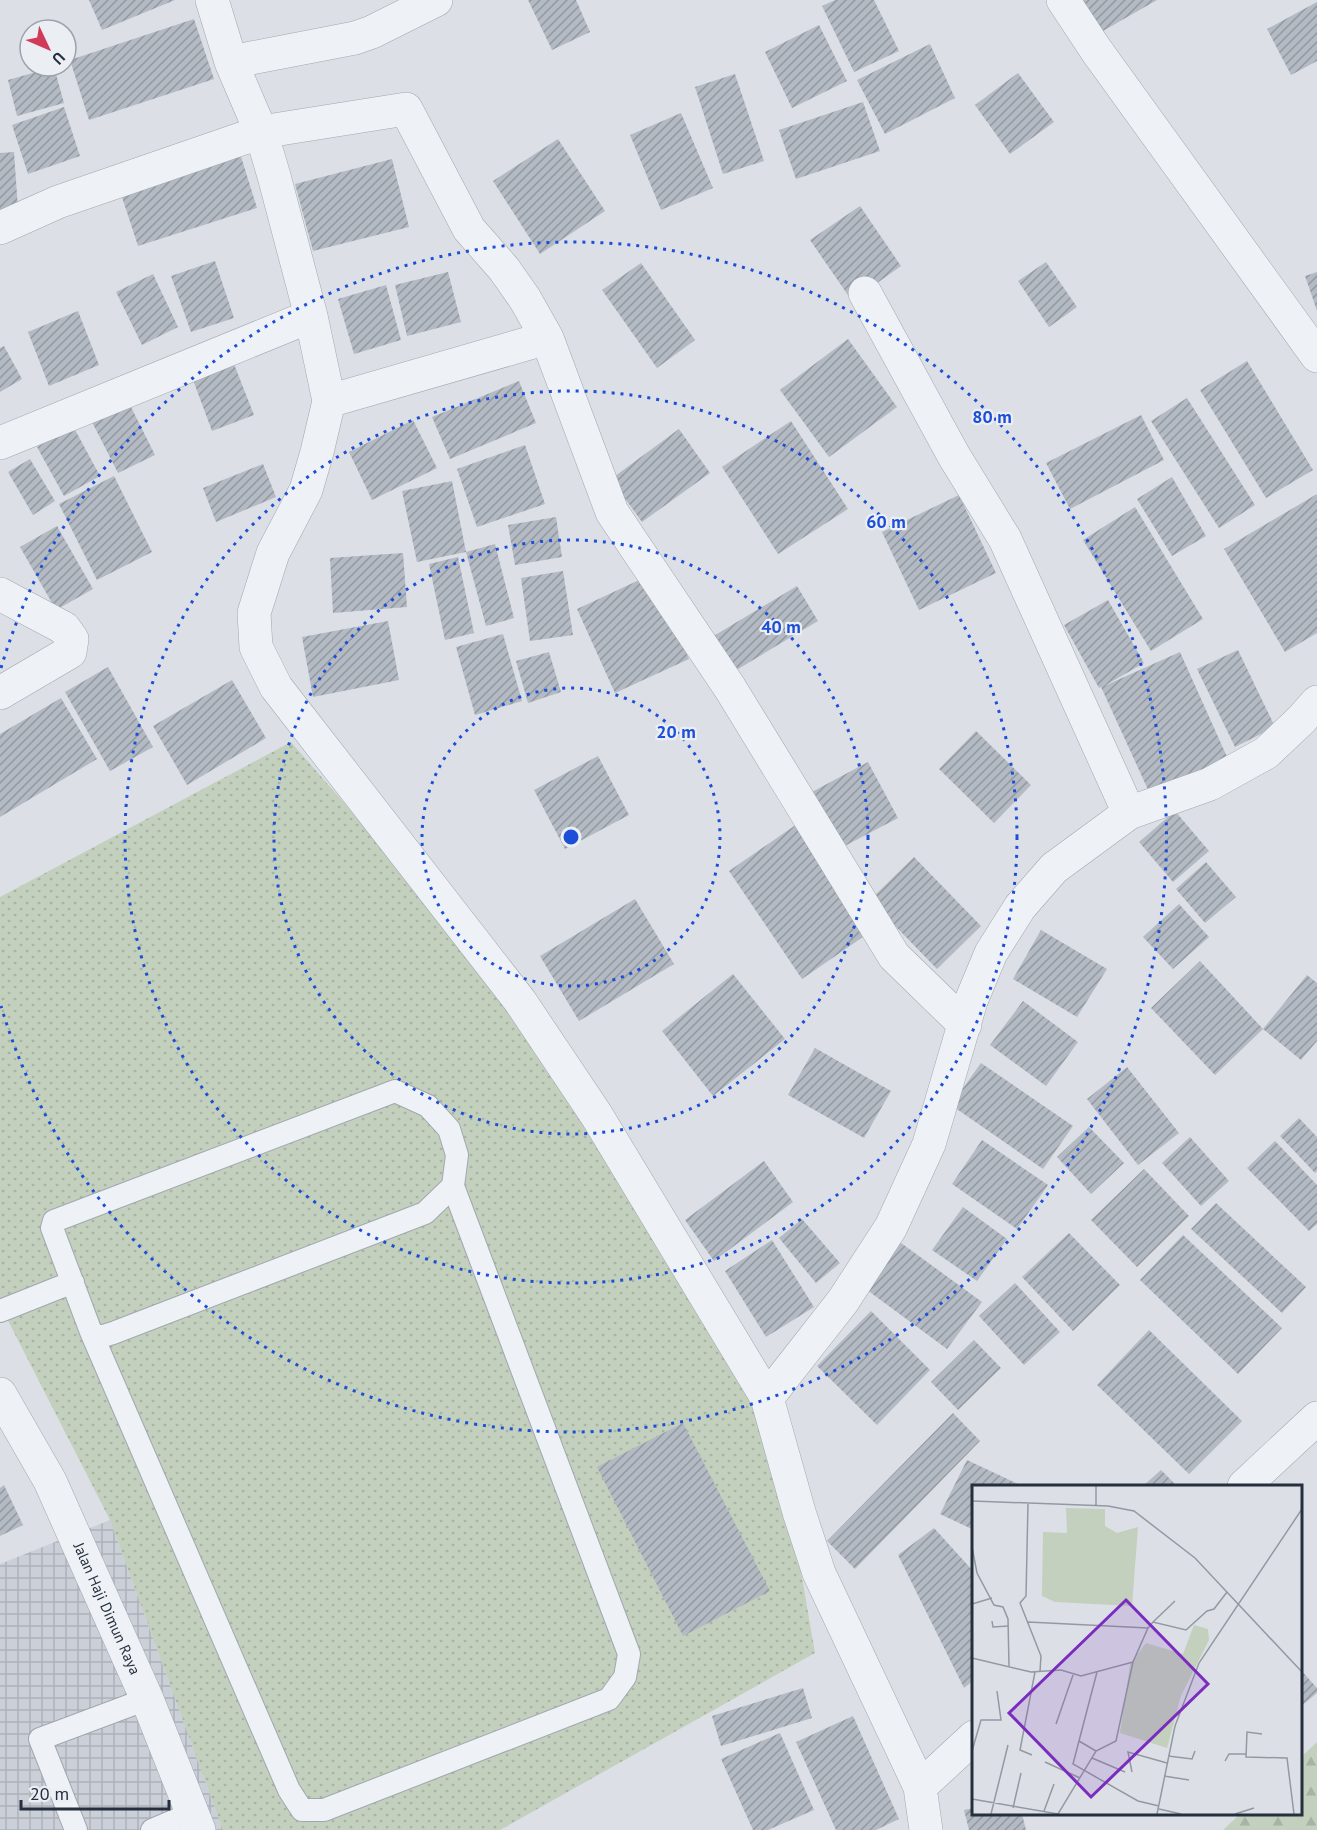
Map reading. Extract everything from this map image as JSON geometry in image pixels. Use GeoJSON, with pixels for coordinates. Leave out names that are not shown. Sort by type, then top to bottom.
{"type":"FeatureCollection","features":[{"type":"Feature","properties":{"kind":"street"},"geometry":{"type":"LineString","coordinates":[[212,0],[231,62],[261,132],[311,316],[329,401],[306,490],[273,553],[254,613],[256,647],[276,687],[520,1001],[597,1116],[767,1398],[819,1573],[920,1787],[926,1830]]}},
{"type":"Feature","properties":{"kind":"street"},"geometry":{"type":"LineString","coordinates":[[231,62],[356,38],[436,0]]}},
{"type":"Feature","properties":{"kind":"street"},"geometry":{"type":"LineString","coordinates":[[1063,0],[1096,50],[1317,356]]}},
{"type":"Feature","properties":{"kind":"street"},"geometry":{"type":"LineString","coordinates":[[0,228],[58,202],[261,132],[406,109],[469,229],[509,276],[547,338],[612,512],[730,688],[894,956],[964,1025]]}},
{"type":"Feature","properties":{"kind":"street"},"geometry":{"type":"LineString","coordinates":[[865,293],[954,456],[1005,539],[1130,813]]}},
{"type":"Feature","properties":{"kind":"street"},"geometry":{"type":"LineString","coordinates":[[0,443],[311,316]]}},
{"type":"Feature","properties":{"kind":"street"},"geometry":{"type":"LineString","coordinates":[[329,401],[547,338]]}},
{"type":"Feature","properties":{"kind":"street"},"geometry":{"type":"LineString","coordinates":[[0,594],[64,628],[72,639],[70,652],[0,693]]}},
{"type":"Feature","properties":{"kind":"street"},"geometry":{"type":"LineString","coordinates":[[767,1398],[843,1301],[891,1227],[929,1144],[971,1001],[991,953],[1020,907],[1054,868],[1130,813],[1210,784],[1266,753],[1317,702]]}},
{"type":"Feature","properties":{"kind":"street","name":"Jalan Haji Dimun Raya"},"geometry":{"type":"LineString","coordinates":[[0,1394],[50,1480],[147,1699],[195,1822]]}},
{"type":"Feature","properties":{"kind":"street"},"geometry":{"type":"LineString","coordinates":[[1245,1485],[1317,1418]]}},
{"type":"Feature","properties":{"kind":"street"},"geometry":{"type":"LineString","coordinates":[[920,1787],[972,1739]]}},
{"type":"Feature","properties":{"kind":"lane"},"geometry":{"type":"LineString","coordinates":[[395,1091],[428,1106],[449,1129],[457,1155],[453,1186],[629,1654],[625,1677],[609,1699],[324,1810],[302,1810],[289,1790],[91,1332],[73,1282],[52,1228],[54,1221],[395,1091]]}},
{"type":"Feature","properties":{"kind":"lane"},"geometry":{"type":"LineString","coordinates":[[91,1332],[100,1337],[113,1334],[425,1213],[453,1186]]}},
{"type":"Feature","properties":{"kind":"lane"},"geometry":{"type":"LineString","coordinates":[[0,1311],[73,1282]]}},
{"type":"Feature","properties":{"kind":"lane"},"geometry":{"type":"LineString","coordinates":[[76,1830],[40,1740],[147,1699]]}},
{"type":"Feature","properties":{"kind":"lane"},"geometry":{"type":"LineString","coordinates":[[152,1830],[195,1822]]}},
{"type":"Feature","properties":{"kind":"shaded area"},"geometry":{"type":"Polygon","coordinates":[[[110,1520],[223,1830],[0,1830],[0,1564],[110,1520]]]}},
{"type":"Feature","properties":{"kind":"green space"},"geometry":{"type":"Polygon","coordinates":[[[291,742],[507,990],[765,1362],[815,1653],[500,1830],[223,1830],[110,1520],[0,1305],[0,897],[291,742]]]}},
{"type":"Feature","properties":{"kind":"green space"},"geometry":{"type":"Polygon","coordinates":[[[1317,1742],[1317,1830],[1223,1830],[1239,1815],[1302,1815],[1302,1756],[1317,1742]]]}},
{"type":"Feature","properties":{"kind":"building"},"geometry":{"type":"Polygon","coordinates":[[[89,0],[175,0],[102,30],[89,0]]]}},
{"type":"Feature","properties":{"kind":"building"},"geometry":{"type":"Polygon","coordinates":[[[528,0],[576,0],[590,32],[552,50],[528,0]]]}},
{"type":"Feature","properties":{"kind":"building"},"geometry":{"type":"Polygon","coordinates":[[[835,0],[874,0],[899,51],[854,72],[822,6],[835,0]]]}},
{"type":"Feature","properties":{"kind":"building"},"geometry":{"type":"Polygon","coordinates":[[[1077,0],[1157,0],[1096,35],[1077,0]]]}},
{"type":"Feature","properties":{"kind":"building"},"geometry":{"type":"Polygon","coordinates":[[[1317,2],[1317,61],[1291,75],[1267,29],[1317,2]]]}},
{"type":"Feature","properties":{"kind":"building"},"geometry":{"type":"Polygon","coordinates":[[[194,19],[214,79],[89,120],[76,78],[78,78],[78,57],[194,19]]]}},
{"type":"Feature","properties":{"kind":"building"},"geometry":{"type":"Polygon","coordinates":[[[819,25],[847,81],[792,108],[765,52],[819,25]]]}},
{"type":"Feature","properties":{"kind":"building"},"geometry":{"type":"Polygon","coordinates":[[[930,44],[955,98],[885,134],[857,80],[930,44]]]}},
{"type":"Feature","properties":{"kind":"building"},"geometry":{"type":"Polygon","coordinates":[[[1018,73],[1054,122],[1010,154],[975,105],[1018,73]]]}},
{"type":"Feature","properties":{"kind":"building"},"geometry":{"type":"Polygon","coordinates":[[[735,74],[764,161],[723,174],[695,87],[735,74]]]}},
{"type":"Feature","properties":{"kind":"building"},"geometry":{"type":"Polygon","coordinates":[[[18,77],[57,78],[64,103],[17,116],[8,80],[18,77]]]}},
{"type":"Feature","properties":{"kind":"building"},"geometry":{"type":"Polygon","coordinates":[[[863,102],[880,151],[796,179],[779,130],[863,102]]]}},
{"type":"Feature","properties":{"kind":"building"},"geometry":{"type":"Polygon","coordinates":[[[64,107],[80,156],[28,174],[12,125],[64,107]]]}},
{"type":"Feature","properties":{"kind":"building"},"geometry":{"type":"Polygon","coordinates":[[[681,113],[713,188],[661,210],[630,135],[681,113]]]}},
{"type":"Feature","properties":{"kind":"building"},"geometry":{"type":"Polygon","coordinates":[[[558,139],[605,211],[540,254],[493,181],[558,139]]]}},
{"type":"Feature","properties":{"kind":"building"},"geometry":{"type":"Polygon","coordinates":[[[238,147],[257,208],[138,246],[118,185],[238,147]]]}},
{"type":"Feature","properties":{"kind":"building"},"geometry":{"type":"Polygon","coordinates":[[[14,152],[18,209],[0,211],[0,153],[14,152]]]}},
{"type":"Feature","properties":{"kind":"building"},"geometry":{"type":"Polygon","coordinates":[[[392,159],[409,227],[313,251],[295,184],[392,159]]]}},
{"type":"Feature","properties":{"kind":"building"},"geometry":{"type":"Polygon","coordinates":[[[860,206],[901,266],[852,301],[810,240],[860,206]]]}},
{"type":"Feature","properties":{"kind":"building"},"geometry":{"type":"Polygon","coordinates":[[[215,261],[234,318],[191,332],[171,276],[215,261]]]}},
{"type":"Feature","properties":{"kind":"building"},"geometry":{"type":"Polygon","coordinates":[[[1046,262],[1077,307],[1049,327],[1018,281],[1046,262]]]}},
{"type":"Feature","properties":{"kind":"building"},"geometry":{"type":"Polygon","coordinates":[[[641,263],[695,340],[657,368],[602,290],[641,263]]]}},
{"type":"Feature","properties":{"kind":"building"},"geometry":{"type":"Polygon","coordinates":[[[448,272],[461,322],[407,336],[395,285],[448,272]]]}},
{"type":"Feature","properties":{"kind":"building"},"geometry":{"type":"Polygon","coordinates":[[[1317,272],[1317,311],[1305,276],[1317,272]]]}},
{"type":"Feature","properties":{"kind":"building"},"geometry":{"type":"Polygon","coordinates":[[[153,274],[178,327],[142,345],[116,292],[153,274]]]}},
{"type":"Feature","properties":{"kind":"building"},"geometry":{"type":"Polygon","coordinates":[[[386,285],[401,340],[354,354],[338,299],[386,285]]]}},
{"type":"Feature","properties":{"kind":"building"},"geometry":{"type":"Polygon","coordinates":[[[78,311],[99,365],[49,386],[28,332],[78,311]]]}},
{"type":"Feature","properties":{"kind":"building"},"geometry":{"type":"Polygon","coordinates":[[[848,339],[897,407],[829,457],[780,390],[848,339]]]}},
{"type":"Feature","properties":{"kind":"building"},"geometry":{"type":"Polygon","coordinates":[[[4,346],[22,379],[0,392],[0,348],[4,346]]]}},
{"type":"Feature","properties":{"kind":"building"},"geometry":{"type":"Polygon","coordinates":[[[1247,361],[1313,470],[1266,498],[1200,390],[1247,361]]]}},
{"type":"Feature","properties":{"kind":"building"},"geometry":{"type":"Polygon","coordinates":[[[234,364],[254,415],[212,431],[193,380],[234,364]]]}},
{"type":"Feature","properties":{"kind":"building"},"geometry":{"type":"Polygon","coordinates":[[[519,381],[536,423],[450,459],[432,417],[519,381]]]}},
{"type":"Feature","properties":{"kind":"building"},"geometry":{"type":"Polygon","coordinates":[[[1187,398],[1255,505],[1219,528],[1151,421],[1187,398]]]}},
{"type":"Feature","properties":{"kind":"building"},"geometry":{"type":"Polygon","coordinates":[[[129,403],[155,455],[118,473],[92,422],[129,403]]]}},
{"type":"Feature","properties":{"kind":"building"},"geometry":{"type":"Polygon","coordinates":[[[1141,415],[1164,460],[1070,509],[1046,463],[1141,415]]]}},
{"type":"Feature","properties":{"kind":"building"},"geometry":{"type":"Polygon","coordinates":[[[413,420],[437,468],[372,500],[349,452],[413,420]]]}},
{"type":"Feature","properties":{"kind":"building"},"geometry":{"type":"Polygon","coordinates":[[[791,421],[848,509],[778,554],[722,467],[791,421]]]}},
{"type":"Feature","properties":{"kind":"building"},"geometry":{"type":"Polygon","coordinates":[[[73,426],[100,476],[64,496],[37,447],[73,426]]]}},
{"type":"Feature","properties":{"kind":"building"},"geometry":{"type":"Polygon","coordinates":[[[679,429],[710,473],[642,522],[611,479],[679,429]]]}},
{"type":"Feature","properties":{"kind":"building"},"geometry":{"type":"Polygon","coordinates":[[[525,445],[545,504],[477,527],[457,469],[525,445]]]}},
{"type":"Feature","properties":{"kind":"building"},"geometry":{"type":"Polygon","coordinates":[[[30,459],[55,501],[33,515],[8,472],[30,459]]]}},
{"type":"Feature","properties":{"kind":"building"},"geometry":{"type":"Polygon","coordinates":[[[263,464],[276,497],[216,522],[203,488],[263,464]]]}},
{"type":"Feature","properties":{"kind":"building"},"geometry":{"type":"Polygon","coordinates":[[[114,476],[152,552],[97,580],[59,504],[114,476]]]}},
{"type":"Feature","properties":{"kind":"building"},"geometry":{"type":"Polygon","coordinates":[[[1172,477],[1206,536],[1172,556],[1137,499],[1172,477]]]}},
{"type":"Feature","properties":{"kind":"building"},"geometry":{"type":"Polygon","coordinates":[[[452,481],[466,552],[417,562],[402,491],[452,481]]]}},
{"type":"Feature","properties":{"kind":"building"},"geometry":{"type":"Polygon","coordinates":[[[1317,494],[1317,633],[1285,652],[1224,549],[1317,494]]]}},
{"type":"Feature","properties":{"kind":"building"},"geometry":{"type":"Polygon","coordinates":[[[959,495],[996,573],[919,610],[882,532],[959,495]]]}},
{"type":"Feature","properties":{"kind":"building"},"geometry":{"type":"Polygon","coordinates":[[[1135,507],[1203,619],[1151,651],[1083,540],[1135,507]]]}},
{"type":"Feature","properties":{"kind":"building"},"geometry":{"type":"Polygon","coordinates":[[[556,517],[562,557],[515,565],[508,525],[556,517]]]}},
{"type":"Feature","properties":{"kind":"building"},"geometry":{"type":"Polygon","coordinates":[[[57,526],[93,589],[56,610],[20,547],[57,526]]]}},
{"type":"Feature","properties":{"kind":"building"},"geometry":{"type":"Polygon","coordinates":[[[495,544],[514,618],[486,626],[466,552],[495,544]]]}},
{"type":"Feature","properties":{"kind":"building"},"geometry":{"type":"Polygon","coordinates":[[[403,553],[407,607],[333,613],[330,558],[403,553]]]}},
{"type":"Feature","properties":{"kind":"building"},"geometry":{"type":"Polygon","coordinates":[[[458,557],[474,633],[445,640],[429,564],[458,557]]]}},
{"type":"Feature","properties":{"kind":"building"},"geometry":{"type":"Polygon","coordinates":[[[563,571],[573,635],[530,641],[521,578],[563,571]]]}},
{"type":"Feature","properties":{"kind":"building"},"geometry":{"type":"Polygon","coordinates":[[[650,575],[689,659],[615,693],[577,609],[650,575]]]}},
{"type":"Feature","properties":{"kind":"building"},"geometry":{"type":"Polygon","coordinates":[[[797,586],[818,621],[733,672],[712,637],[797,586]]]}},
{"type":"Feature","properties":{"kind":"building"},"geometry":{"type":"Polygon","coordinates":[[[1108,600],[1144,663],[1104,686],[1180,652],[1228,759],[1150,794],[1101,687],[1099,688],[1064,625],[1108,600]]]}},
{"type":"Feature","properties":{"kind":"building"},"geometry":{"type":"Polygon","coordinates":[[[388,621],[399,680],[313,697],[302,637],[388,621]]]}},
{"type":"Feature","properties":{"kind":"building"},"geometry":{"type":"Polygon","coordinates":[[[503,634],[522,701],[475,715],[456,647],[503,634]]]}},
{"type":"Feature","properties":{"kind":"building"},"geometry":{"type":"Polygon","coordinates":[[[1238,650],[1275,727],[1235,747],[1197,669],[1238,650]]]}},
{"type":"Feature","properties":{"kind":"building"},"geometry":{"type":"Polygon","coordinates":[[[549,652],[561,692],[528,703],[516,661],[549,652]]]}},
{"type":"Feature","properties":{"kind":"building"},"geometry":{"type":"Polygon","coordinates":[[[108,667],[153,747],[110,771],[65,692],[108,667]]]}},
{"type":"Feature","properties":{"kind":"building"},"geometry":{"type":"Polygon","coordinates":[[[232,680],[266,738],[187,785],[153,726],[232,680]]]}},
{"type":"Feature","properties":{"kind":"building"},"geometry":{"type":"Polygon","coordinates":[[[61,698],[97,759],[0,817],[0,734],[61,698]]]}},
{"type":"Feature","properties":{"kind":"building"},"geometry":{"type":"Polygon","coordinates":[[[976,731],[1031,785],[994,823],[939,769],[976,731]]]}},
{"type":"Feature","properties":{"kind":"building"},"geometry":{"type":"Polygon","coordinates":[[[598,756],[629,815],[565,849],[534,790],[598,756]]]}},
{"type":"Feature","properties":{"kind":"building"},"geometry":{"type":"Polygon","coordinates":[[[868,762],[898,818],[839,849],[810,793],[868,762]]]}},
{"type":"Feature","properties":{"kind":"building"},"geometry":{"type":"Polygon","coordinates":[[[1175,811],[1209,851],[1173,882],[1139,842],[1175,811]]]}},
{"type":"Feature","properties":{"kind":"building"},"geometry":{"type":"Polygon","coordinates":[[[800,822],[873,930],[802,979],[729,871],[800,822]]]}},
{"type":"Feature","properties":{"kind":"building"},"geometry":{"type":"Polygon","coordinates":[[[914,857],[981,926],[937,969],[870,900],[914,857]]]}},
{"type":"Feature","properties":{"kind":"building"},"geometry":{"type":"Polygon","coordinates":[[[1206,862],[1236,897],[1205,923],[1176,889],[1206,862]]]}},
{"type":"Feature","properties":{"kind":"building"},"geometry":{"type":"Polygon","coordinates":[[[635,899],[674,964],[579,1021],[540,956],[635,899]]]}},
{"type":"Feature","properties":{"kind":"building"},"geometry":{"type":"Polygon","coordinates":[[[1179,904],[1209,937],[1173,969],[1143,937],[1179,904]]]}},
{"type":"Feature","properties":{"kind":"building"},"geometry":{"type":"Polygon","coordinates":[[[1041,930],[1107,969],[1077,1017],[1013,979],[1041,930]]]}},
{"type":"Feature","properties":{"kind":"building"},"geometry":{"type":"Polygon","coordinates":[[[1200,961],[1263,1029],[1215,1075],[1151,1008],[1200,961]]]}},
{"type":"Feature","properties":{"kind":"building"},"geometry":{"type":"Polygon","coordinates":[[[733,974],[785,1039],[713,1096],[662,1031],[733,974]]]}},
{"type":"Feature","properties":{"kind":"building"},"geometry":{"type":"Polygon","coordinates":[[[1307,975],[1317,983],[1317,1041],[1301,1060],[1263,1029],[1307,975]]]}},
{"type":"Feature","properties":{"kind":"building"},"geometry":{"type":"Polygon","coordinates":[[[1023,1001],[1078,1042],[1046,1086],[990,1045],[1023,1001]]]}},
{"type":"Feature","properties":{"kind":"building"},"geometry":{"type":"Polygon","coordinates":[[[815,1048],[891,1091],[864,1138],[788,1095],[815,1048]]]}},
{"type":"Feature","properties":{"kind":"building"},"geometry":{"type":"Polygon","coordinates":[[[981,1063],[1073,1126],[1043,1169],[951,1105],[981,1063]]]}},
{"type":"Feature","properties":{"kind":"building"},"geometry":{"type":"Polygon","coordinates":[[[1127,1067],[1179,1133],[1138,1165],[1087,1099],[1127,1067]]]}},
{"type":"Feature","properties":{"kind":"building"},"geometry":{"type":"Polygon","coordinates":[[[1299,1118],[1317,1137],[1317,1171],[1315,1173],[1280,1136],[1299,1118]]]}},
{"type":"Feature","properties":{"kind":"building"},"geometry":{"type":"Polygon","coordinates":[[[1089,1127],[1124,1163],[1091,1194],[1057,1157],[1089,1127]]]}},
{"type":"Feature","properties":{"kind":"building"},"geometry":{"type":"Polygon","coordinates":[[[1190,1137],[1229,1181],[1201,1206],[1162,1163],[1190,1137]]]}},
{"type":"Feature","properties":{"kind":"building"},"geometry":{"type":"Polygon","coordinates":[[[982,1140],[1048,1185],[1017,1229],[952,1184],[982,1140]]]}},
{"type":"Feature","properties":{"kind":"building"},"geometry":{"type":"Polygon","coordinates":[[[1275,1141],[1317,1185],[1317,1224],[1309,1231],[1247,1168],[1275,1141]]]}},
{"type":"Feature","properties":{"kind":"building"},"geometry":{"type":"Polygon","coordinates":[[[764,1161],[793,1202],[714,1261],[685,1220],[764,1161]]]}},
{"type":"Feature","properties":{"kind":"building"},"geometry":{"type":"Polygon","coordinates":[[[1144,1169],[1189,1216],[1137,1267],[1091,1220],[1144,1169]]]}},
{"type":"Feature","properties":{"kind":"building"},"geometry":{"type":"Polygon","coordinates":[[[1216,1203],[1306,1287],[1282,1313],[1191,1229],[1216,1203]]]}},
{"type":"Feature","properties":{"kind":"building"},"geometry":{"type":"Polygon","coordinates":[[[963,1207],[1007,1239],[977,1281],[932,1250],[963,1207]]]}},
{"type":"Feature","properties":{"kind":"building"},"geometry":{"type":"Polygon","coordinates":[[[802,1219],[840,1263],[816,1283],[779,1238],[802,1219]]]}},
{"type":"Feature","properties":{"kind":"building"},"geometry":{"type":"Polygon","coordinates":[[[1069,1233],[1120,1285],[1073,1331],[1022,1277],[1069,1233]]]}},
{"type":"Feature","properties":{"kind":"building"},"geometry":{"type":"Polygon","coordinates":[[[1183,1235],[1282,1328],[1238,1374],[1140,1280],[1183,1235]]]}},
{"type":"Feature","properties":{"kind":"building"},"geometry":{"type":"Polygon","coordinates":[[[772,1240],[814,1307],[766,1337],[725,1271],[772,1240]]]}},
{"type":"Feature","properties":{"kind":"building"},"geometry":{"type":"Polygon","coordinates":[[[897,1240],[982,1302],[947,1349],[863,1287],[897,1240]]]}},
{"type":"Feature","properties":{"kind":"building"},"geometry":{"type":"Polygon","coordinates":[[[1015,1283],[1060,1332],[1024,1365],[979,1316],[1015,1283]]]}},
{"type":"Feature","properties":{"kind":"building"},"geometry":{"type":"Polygon","coordinates":[[[871,1311],[930,1370],[877,1425],[817,1366],[871,1311]]]}},
{"type":"Feature","properties":{"kind":"building"},"geometry":{"type":"Polygon","coordinates":[[[1149,1330],[1242,1421],[1189,1474],[1097,1385],[1149,1330]]]}},
{"type":"Feature","properties":{"kind":"building"},"geometry":{"type":"Polygon","coordinates":[[[974,1340],[1001,1368],[958,1410],[931,1382],[974,1340]]]}},
{"type":"Feature","properties":{"kind":"building"},"geometry":{"type":"Polygon","coordinates":[[[953,1413],[980,1441],[855,1569],[827,1541],[953,1413]]]}},
{"type":"Feature","properties":{"kind":"building"},"geometry":{"type":"Polygon","coordinates":[[[683,1423],[770,1591],[683,1636],[597,1467],[683,1423]]]}},
{"type":"Feature","properties":{"kind":"building"},"geometry":{"type":"Polygon","coordinates":[[[967,1460],[1020,1485],[972,1485],[972,1529],[940,1514],[967,1460]]]}},
{"type":"Feature","properties":{"kind":"building"},"geometry":{"type":"Polygon","coordinates":[[[1161,1470],[1176,1485],[1144,1485],[1161,1470]]]}},
{"type":"Feature","properties":{"kind":"building"},"geometry":{"type":"Polygon","coordinates":[[[4,1485],[23,1525],[0,1536],[0,1488],[4,1485]]]}},
{"type":"Feature","properties":{"kind":"building"},"geometry":{"type":"Polygon","coordinates":[[[934,1528],[972,1570],[972,1682],[964,1688],[898,1555],[934,1528]]]}},
{"type":"Feature","properties":{"kind":"building"},"geometry":{"type":"Polygon","coordinates":[[[1302,1671],[1317,1688],[1317,1693],[1302,1705],[1302,1671]]]}},
{"type":"Feature","properties":{"kind":"building"},"geometry":{"type":"Polygon","coordinates":[[[803,1688],[812,1718],[721,1746],[712,1716],[803,1688]]]}},
{"type":"Feature","properties":{"kind":"building"},"geometry":{"type":"Polygon","coordinates":[[[853,1716],[899,1819],[876,1830],[836,1830],[796,1742],[853,1716]]]}},
{"type":"Feature","properties":{"kind":"building"},"geometry":{"type":"Polygon","coordinates":[[[780,1733],[814,1810],[768,1830],[753,1830],[721,1759],[780,1733]]]}},
{"type":"Feature","properties":{"kind":"building"},"geometry":{"type":"Polygon","coordinates":[[[972,1808],[972,1815],[1022,1815],[1026,1830],[969,1830],[964,1810],[972,1808]]]}}]}
